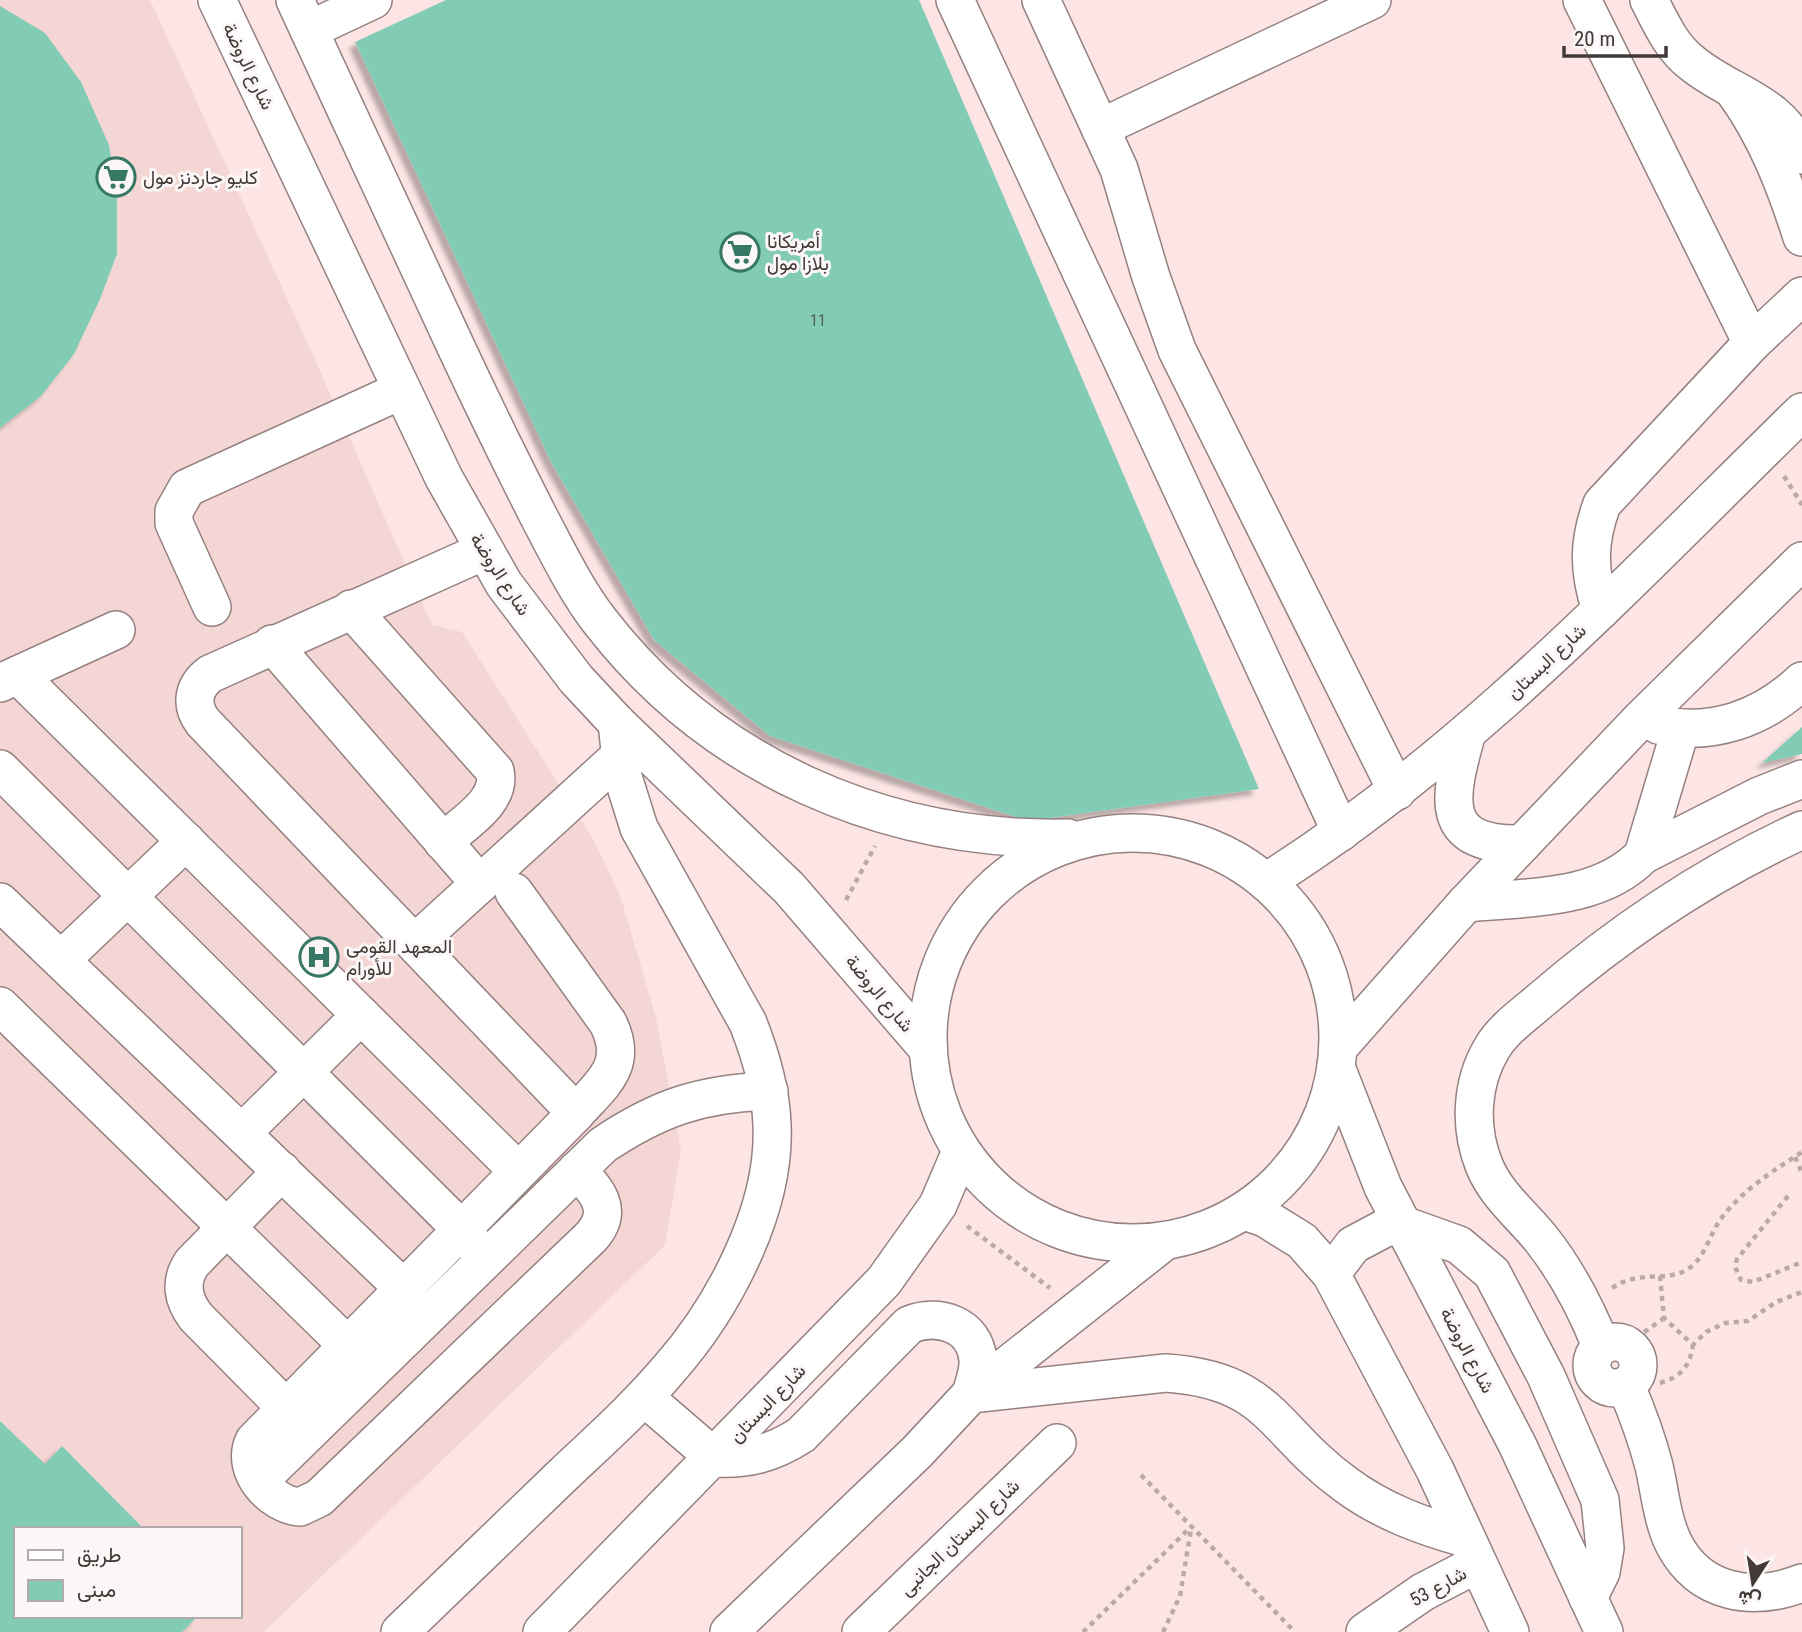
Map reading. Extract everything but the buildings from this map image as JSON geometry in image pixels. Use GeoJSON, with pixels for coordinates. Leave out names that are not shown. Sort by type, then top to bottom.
{"type":"FeatureCollection","features":[{"type":"Feature","properties":{"kind":"street","name":"شارع الروضة"},"geometry":{"type":"LineString","coordinates":[[217,0],[444,478],[484,551],[539,633],[619,740],[747,846],[829,932],[928,1049]]}},
{"type":"Feature","properties":{"kind":"street"},"geometry":{"type":"LineString","coordinates":[[373,0],[302,15],[502,446],[558,554],[597,618],[634,662],[674,701],[718,736],[801,784],[890,818],[940,830],[990,836],[1093,837],[1130,834],[1179,839],[1202,845],[1235,861],[1266,882],[1307,929],[1332,986],[1337,1058],[1329,1101],[1302,1153],[1272,1189],[1245,1211],[1193,1234],[1165,1241],[1132,1243],[1098,1240],[1056,1227],[1007,1200],[982,1178],[961,1151],[945,1122],[934,1091],[928,1049],[929,1012],[937,976],[951,943],[970,912],[996,885],[1026,863],[1058,847],[1093,837]]}},
{"type":"Feature","properties":{"kind":"street"},"geometry":{"type":"LineString","coordinates":[[955,0],[1341,832]]}},
{"type":"Feature","properties":{"kind":"street"},"geometry":{"type":"LineString","coordinates":[[1041,0],[1119,169],[1151,277],[1177,350],[1397,791]]}},
{"type":"Feature","properties":{"kind":"street"},"geometry":{"type":"LineString","coordinates":[[1100,128],[1372,0]]}},
{"type":"Feature","properties":{"kind":"street"},"geometry":{"type":"LineString","coordinates":[[1582,0],[1752,343]]}},
{"type":"Feature","properties":{"kind":"street"},"geometry":{"type":"LineString","coordinates":[[1650,0],[1674,45],[1693,64],[1736,93],[1765,106],[1782,120],[1802,155]]}},
{"type":"Feature","properties":{"kind":"street"},"geometry":{"type":"LineString","coordinates":[[1736,93],[1752,115],[1774,161],[1802,237]]}},
{"type":"Feature","properties":{"kind":"street"},"geometry":{"type":"LineString","coordinates":[[1601,610],[1592,584],[1590,556],[1593,529],[1602,503],[1752,343],[1802,296]]}},
{"type":"Feature","properties":{"kind":"street"},"geometry":{"type":"LineString","coordinates":[[212,607],[174,523],[174,511],[187,488],[402,390]]}},
{"type":"Feature","properties":{"kind":"street","name":"شارع البستان"},"geometry":{"type":"LineString","coordinates":[[1266,882],[1341,832],[1466,736],[1601,610],[1802,412]]}},
{"type":"Feature","properties":{"kind":"street"},"geometry":{"type":"LineString","coordinates":[[484,551],[272,644],[203,680],[194,696],[198,715],[576,1112]]}},
{"type":"Feature","properties":{"kind":"street"},"geometry":{"type":"LineString","coordinates":[[1337,1058],[1466,903],[1640,720],[1802,561]]}},
{"type":"Feature","properties":{"kind":"street"},"geometry":{"type":"LineString","coordinates":[[351,609],[495,771],[496,788],[493,796],[443,842]]}},
{"type":"Feature","properties":{"kind":"street"},"geometry":{"type":"LineString","coordinates":[[116,630],[9,679],[186,841],[518,1171]]}},
{"type":"Feature","properties":{"kind":"street"},"geometry":{"type":"LineString","coordinates":[[272,644],[443,842],[497,888],[614,1036],[615,1064],[609,1076],[576,1112],[346,1344],[250,1448],[250,1466],[259,1481],[278,1501],[289,1506],[311,1504],[591,1237],[602,1220],[602,1200],[577,1170]]}},
{"type":"Feature","properties":{"kind":"street"},"geometry":{"type":"LineString","coordinates":[[1640,720],[1681,729],[1704,728],[1750,718],[1771,707],[1802,681]]}},
{"type":"Feature","properties":{"kind":"street"},"geometry":{"type":"LineString","coordinates":[[1643,855],[1681,729]]}},
{"type":"Feature","properties":{"kind":"street"},"geometry":{"type":"LineString","coordinates":[[1466,736],[1454,781],[1452,803],[1460,823],[1476,838],[1497,844],[1522,844]]}},
{"type":"Feature","properties":{"kind":"street"},"geometry":{"type":"LineString","coordinates":[[415,943],[497,888],[619,740]]}},
{"type":"Feature","properties":{"kind":"street"},"geometry":{"type":"LineString","coordinates":[[400,1632],[644,1397],[695,1338],[716,1306],[749,1236],[771,1162],[769,1091],[761,1056],[748,1023],[639,828],[619,740]]}},
{"type":"Feature","properties":{"kind":"street"},"geometry":{"type":"LineString","coordinates":[[0,769],[460,1229],[486,1259]]}},
{"type":"Feature","properties":{"kind":"street"},"geometry":{"type":"LineString","coordinates":[[1466,903],[1585,888],[1619,875],[1643,855],[1726,812],[1802,779]]}},
{"type":"Feature","properties":{"kind":"street"},"geometry":{"type":"LineString","coordinates":[[1802,830],[1726,869],[1616,940],[1514,1024],[1493,1046],[1480,1074],[1474,1115],[1475,1136],[1484,1166],[1499,1192],[1561,1266],[1613,1360],[1646,1438],[1673,1542],[1686,1563],[1705,1579],[1727,1590],[1751,1595],[1776,1593],[1802,1583]]}},
{"type":"Feature","properties":{"kind":"street"},"geometry":{"type":"LineString","coordinates":[[61,960],[186,841]]}},
{"type":"Feature","properties":{"kind":"street"},"geometry":{"type":"LineString","coordinates":[[0,902],[282,1171],[412,1278],[447,1297]]}},
{"type":"Feature","properties":{"kind":"street"},"geometry":{"type":"LineString","coordinates":[[0,1006],[346,1344]]}},
{"type":"Feature","properties":{"kind":"street"},"geometry":{"type":"LineString","coordinates":[[242,1133],[362,1016]]}},
{"type":"Feature","properties":{"kind":"street","name":"شارع الروضة"},"geometry":{"type":"LineString","coordinates":[[1337,1058],[1366,1148],[1517,1444],[1604,1632]]}},
{"type":"Feature","properties":{"kind":"street"},"geometry":{"type":"LineString","coordinates":[[259,1481],[577,1170],[613,1139],[664,1109],[710,1096],[769,1091]]}},
{"type":"Feature","properties":{"kind":"street","name":"شارع البستان"},"geometry":{"type":"LineString","coordinates":[[542,1632],[715,1458],[884,1282],[938,1205],[961,1151]]}},
{"type":"Feature","properties":{"kind":"street"},"geometry":{"type":"LineString","coordinates":[[282,1171],[187,1271],[184,1281],[186,1301],[196,1317],[285,1407]]}},
{"type":"Feature","properties":{"kind":"street"},"geometry":{"type":"LineString","coordinates":[[1245,1211],[1265,1218],[1293,1235],[1331,1274],[1435,1470],[1510,1632]]}},
{"type":"Feature","properties":{"kind":"street"},"geometry":{"type":"LineString","coordinates":[[1331,1274],[1353,1245],[1376,1231],[1403,1225],[1459,1245],[1493,1273],[1546,1376],[1600,1500],[1605,1524],[1605,1548],[1601,1572],[1588,1598]]}},
{"type":"Feature","properties":{"kind":"street"},"geometry":{"type":"LineString","coordinates":[[729,1632],[916,1452],[971,1394],[1165,1241]]}},
{"type":"Feature","properties":{"kind":"street"},"geometry":{"type":"LineString","coordinates":[[644,1397],[715,1458],[751,1458],[786,1445],[815,1421],[909,1325],[924,1319],[939,1319],[954,1324],[970,1339],[978,1360],[971,1394]]}},
{"type":"Feature","properties":{"kind":"street"},"geometry":{"type":"LineString","coordinates":[[1546,1376],[1613,1360]]}},
{"type":"Feature","properties":{"kind":"street"},"geometry":{"type":"LineString","coordinates":[[1561,1413],[1613,1360]]}},
{"type":"Feature","properties":{"kind":"street"},"geometry":{"type":"LineString","coordinates":[[971,1394],[1166,1373],[1198,1375],[1229,1384],[1257,1400],[1310,1455],[1344,1484],[1382,1508],[1471,1551]]}},
{"type":"Feature","properties":{"kind":"street","name":"شارع البستان الجانبى"},"geometry":{"type":"LineString","coordinates":[[861,1632],[1057,1443]]}},
{"type":"Feature","properties":{"kind":"street","name":"شارع 53"},"geometry":{"type":"LineString","coordinates":[[1365,1632],[1423,1592],[1471,1551]]}},
{"type":"Feature","properties":{"kind":"path"},"geometry":{"type":"LineString","coordinates":[[829,932],[890,818]]}},
{"type":"Feature","properties":{"kind":"path"},"geometry":{"type":"LineString","coordinates":[[1802,1152],[1742,1196],[1720,1220],[1701,1257],[1688,1269],[1660,1276],[1642,1275],[1624,1280],[1609,1290],[1598,1305],[1613,1360],[1659,1383],[1673,1379],[1684,1371],[1691,1359],[1693,1345],[1706,1332],[1726,1323],[1748,1321],[1776,1302],[1802,1292]]}},
{"type":"Feature","properties":{"kind":"path"},"geometry":{"type":"LineString","coordinates":[[1795,1157],[1802,1158]]}},
{"type":"Feature","properties":{"kind":"path"},"geometry":{"type":"LineString","coordinates":[[1795,1157],[1802,1174]]}},
{"type":"Feature","properties":{"kind":"path"},"geometry":{"type":"LineString","coordinates":[[1788,1196],[1737,1259],[1735,1268],[1741,1280],[1753,1282],[1802,1262]]}},
{"type":"Feature","properties":{"kind":"path"},"geometry":{"type":"LineString","coordinates":[[938,1205],[1079,1310]]}},
{"type":"Feature","properties":{"kind":"path"},"geometry":{"type":"LineString","coordinates":[[1660,1276],[1664,1318],[1693,1345]]}},
{"type":"Feature","properties":{"kind":"path"},"geometry":{"type":"LineString","coordinates":[[1613,1360],[1664,1318]]}},
{"type":"Feature","properties":{"kind":"path"},"geometry":{"type":"LineString","coordinates":[[1141,1475],[1294,1632]]}},
{"type":"Feature","properties":{"kind":"path"},"geometry":{"type":"LineString","coordinates":[[1083,1632],[1191,1527]]}},
{"type":"Feature","properties":{"kind":"path"},"geometry":{"type":"LineString","coordinates":[[1163,1632],[1180,1596],[1191,1527]]}},
{"type":"Feature","properties":{"kind":"shaded area","name":"المعهد القومى للأورام"},"geometry":{"type":"Polygon","coordinates":[[[0,0],[150,0],[312,353],[432,625],[462,632],[591,835],[620,895],[656,1018],[681,1150],[665,1245],[264,1632],[0,1632],[0,0]]]}},
{"type":"Feature","properties":{"kind":"place","name":"كليو جاردنز مول"},"geometry":{"type":"Point","coordinates":[116,177]}},
{"type":"Feature","properties":{"kind":"place","name":"أمريكانا بلازا مول"},"geometry":{"type":"Point","coordinates":[740,252]}},
{"type":"Feature","properties":{"kind":"place","name":"المعهد القومى للأورام"},"geometry":{"type":"Point","coordinates":[319,957]}}]}
